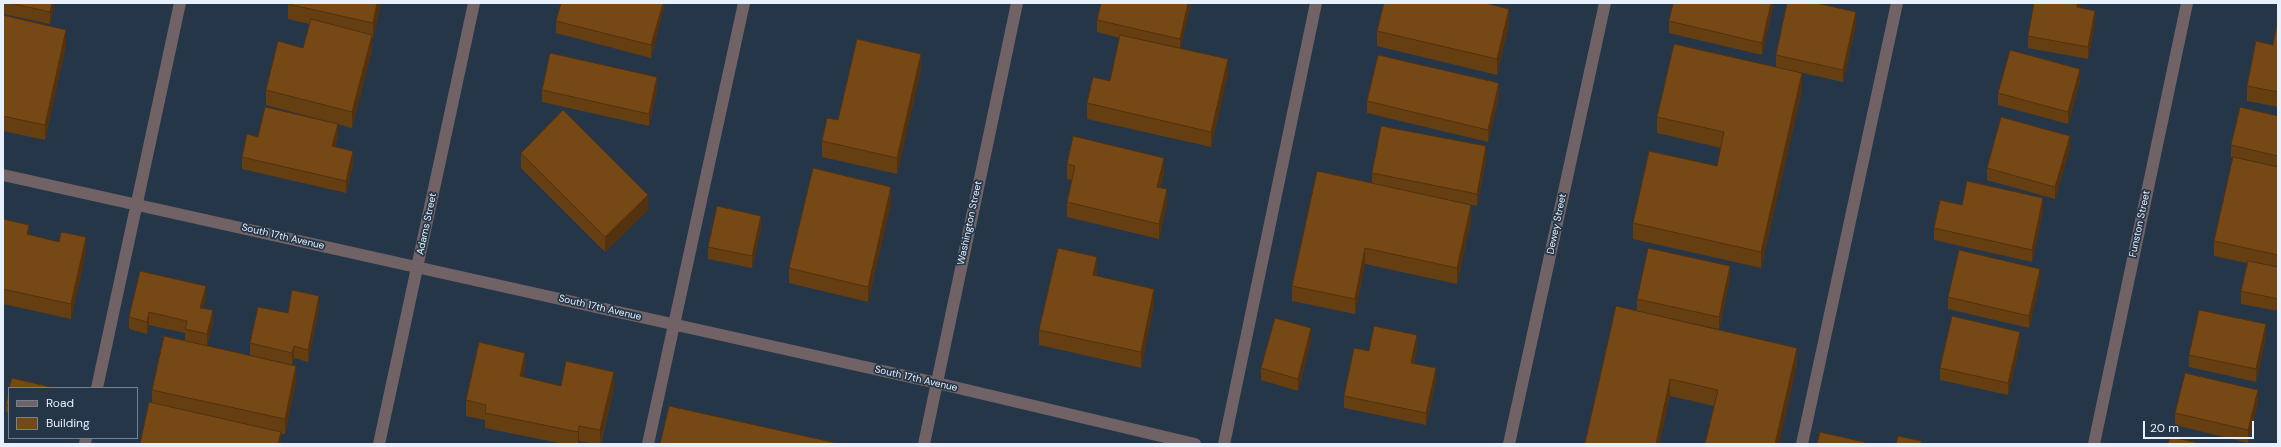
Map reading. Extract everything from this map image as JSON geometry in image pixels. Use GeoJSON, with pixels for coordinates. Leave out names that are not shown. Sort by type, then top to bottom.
{"type":"FeatureCollection","features":[{"type":"Feature","properties":{"kind":"street"},"geometry":{"type":"LineString","coordinates":[[97,387],[180,3]]}},
{"type":"Feature","properties":{"kind":"street","name":"Adams Street"},"geometry":{"type":"LineString","coordinates":[[379,444],[474,3]]}},
{"type":"Feature","properties":{"kind":"street"},"geometry":{"type":"LineString","coordinates":[[648,444],[744,3]]}},
{"type":"Feature","properties":{"kind":"street","name":"Washington Street"},"geometry":{"type":"LineString","coordinates":[[924,444],[1017,3]]}},
{"type":"Feature","properties":{"kind":"street"},"geometry":{"type":"LineString","coordinates":[[1224,444],[1316,3]]}},
{"type":"Feature","properties":{"kind":"street","name":"Dewey Street"},"geometry":{"type":"LineString","coordinates":[[1508,444],[1605,3]]}},
{"type":"Feature","properties":{"kind":"street"},"geometry":{"type":"LineString","coordinates":[[1802,444],[1897,3]]}},
{"type":"Feature","properties":{"kind":"street","name":"Funston Street"},"geometry":{"type":"LineString","coordinates":[[2094,444],[2187,3]]}},
{"type":"Feature","properties":{"kind":"street","name":"South 17th Avenue"},"geometry":{"type":"LineString","coordinates":[[3,176],[136,204],[937,383],[1195,444]]}},
{"type":"Feature","properties":{"kind":"building"},"geometry":{"type":"Polygon","coordinates":[[[10,3],[52,3],[50,12],[10,3]]]}},
{"type":"Feature","properties":{"kind":"building"},"geometry":{"type":"Polygon","coordinates":[[[288,3],[377,3],[373,23],[288,3]]]}},
{"type":"Feature","properties":{"kind":"building"},"geometry":{"type":"Polygon","coordinates":[[[561,3],[663,3],[651,45],[556,21],[561,3]]]}},
{"type":"Feature","properties":{"kind":"building"},"geometry":{"type":"Polygon","coordinates":[[[1101,3],[1188,3],[1180,39],[1097,20],[1101,3]]]}},
{"type":"Feature","properties":{"kind":"building"},"geometry":{"type":"Polygon","coordinates":[[[1384,3],[1485,3],[1509,9],[1497,59],[1377,31],[1384,3]]]}},
{"type":"Feature","properties":{"kind":"building"},"geometry":{"type":"Polygon","coordinates":[[[1673,3],[1771,3],[1762,43],[1669,21],[1673,3]]]}},
{"type":"Feature","properties":{"kind":"building"},"geometry":{"type":"Polygon","coordinates":[[[1787,3],[1816,3],[1856,12],[1843,70],[1776,55],[1787,3]]]}},
{"type":"Feature","properties":{"kind":"building"},"geometry":{"type":"Polygon","coordinates":[[[2034,3],[2077,3],[2077,7],[2095,11],[2088,47],[2028,36],[2034,3]]]}},
{"type":"Feature","properties":{"kind":"building"},"geometry":{"type":"Polygon","coordinates":[[[3,15],[66,30],[45,125],[3,116],[3,15]]]}},
{"type":"Feature","properties":{"kind":"building"},"geometry":{"type":"Polygon","coordinates":[[[2278,18],[2278,92],[2247,86],[2256,41],[2273,45],[2278,18]]]}},
{"type":"Feature","properties":{"kind":"building"},"geometry":{"type":"Polygon","coordinates":[[[311,19],[372,35],[352,112],[266,90],[278,41],[303,48],[311,19]]]}},
{"type":"Feature","properties":{"kind":"building"},"geometry":{"type":"Polygon","coordinates":[[[1120,35],[1228,59],[1211,132],[1087,103],[1093,77],[1110,81],[1120,35]]]}},
{"type":"Feature","properties":{"kind":"building"},"geometry":{"type":"Polygon","coordinates":[[[857,39],[921,54],[897,158],[822,141],[827,118],[838,120],[857,39]]]}},
{"type":"Feature","properties":{"kind":"building"},"geometry":{"type":"Polygon","coordinates":[[[1674,44],[1802,73],[1761,252],[1633,223],[1649,151],[1717,166],[1724,132],[1657,117],[1674,44]]]}},
{"type":"Feature","properties":{"kind":"building"},"geometry":{"type":"Polygon","coordinates":[[[2010,50],[2080,69],[2068,112],[1998,93],[2010,50]]]}},
{"type":"Feature","properties":{"kind":"building"},"geometry":{"type":"Polygon","coordinates":[[[550,53],[657,77],[649,114],[542,90],[550,53]]]}},
{"type":"Feature","properties":{"kind":"building"},"geometry":{"type":"Polygon","coordinates":[[[1378,55],[1499,83],[1488,130],[1367,101],[1378,55]]]}},
{"type":"Feature","properties":{"kind":"building"},"geometry":{"type":"Polygon","coordinates":[[[265,107],[338,124],[332,146],[353,151],[346,181],[242,157],[247,134],[258,137],[265,107]]]}},
{"type":"Feature","properties":{"kind":"building"},"geometry":{"type":"Polygon","coordinates":[[[2240,107],[2278,116],[2278,156],[2231,145],[2240,107]]]}},
{"type":"Feature","properties":{"kind":"building"},"geometry":{"type":"Polygon","coordinates":[[[563,110],[648,195],[605,237],[521,153],[563,110]]]}},
{"type":"Feature","properties":{"kind":"building"},"geometry":{"type":"Polygon","coordinates":[[[2001,117],[2070,136],[2055,187],[1987,168],[2001,117]]]}},
{"type":"Feature","properties":{"kind":"building"},"geometry":{"type":"Polygon","coordinates":[[[1381,126],[1486,146],[1477,194],[1372,173],[1381,126]]]}},
{"type":"Feature","properties":{"kind":"building"},"geometry":{"type":"Polygon","coordinates":[[[1073,136],[1164,158],[1157,187],[1167,189],[1159,224],[1067,202],[1075,166],[1067,164],[1073,136]]]}},
{"type":"Feature","properties":{"kind":"building"},"geometry":{"type":"Polygon","coordinates":[[[2233,157],[2278,167],[2278,255],[2214,241],[2233,157]]]}},
{"type":"Feature","properties":{"kind":"building"},"geometry":{"type":"Polygon","coordinates":[[[813,168],[891,187],[868,287],[789,268],[813,168]]]}},
{"type":"Feature","properties":{"kind":"building"},"geometry":{"type":"Polygon","coordinates":[[[1317,171],[1471,205],[1457,268],[1365,248],[1355,299],[1292,286],[1317,171]]]}},
{"type":"Feature","properties":{"kind":"building"},"geometry":{"type":"Polygon","coordinates":[[[1967,181],[2043,198],[2032,250],[1934,228],[1940,200],[1962,205],[1967,181]]]}},
{"type":"Feature","properties":{"kind":"building"},"geometry":{"type":"Polygon","coordinates":[[[717,206],[761,216],[752,256],[708,247],[717,206]]]}},
{"type":"Feature","properties":{"kind":"building"},"geometry":{"type":"Polygon","coordinates":[[[3,219],[29,225],[27,234],[59,242],[61,232],[86,237],[71,304],[3,289],[3,219]]]}},
{"type":"Feature","properties":{"kind":"building"},"geometry":{"type":"Polygon","coordinates":[[[1058,248],[1097,257],[1093,275],[1154,289],[1141,352],[1039,330],[1058,248]]]}},
{"type":"Feature","properties":{"kind":"building"},"geometry":{"type":"Polygon","coordinates":[[[1648,248],[1730,266],[1719,317],[1637,299],[1648,248]]]}},
{"type":"Feature","properties":{"kind":"building"},"geometry":{"type":"Polygon","coordinates":[[[1959,250],[2040,269],[2029,316],[1948,297],[1959,250]]]}},
{"type":"Feature","properties":{"kind":"building"},"geometry":{"type":"Polygon","coordinates":[[[2248,261],[2278,267],[2278,299],[2241,291],[2248,261]]]}},
{"type":"Feature","properties":{"kind":"building"},"geometry":{"type":"Polygon","coordinates":[[[140,271],[206,286],[200,308],[213,310],[207,334],[185,329],[187,321],[149,312],[147,322],[129,317],[140,271]]]}},
{"type":"Feature","properties":{"kind":"building"},"geometry":{"type":"Polygon","coordinates":[[[292,290],[319,296],[308,350],[294,346],[292,353],[250,343],[258,307],[288,313],[292,290]]]}},
{"type":"Feature","properties":{"kind":"building"},"geometry":{"type":"Polygon","coordinates":[[[1616,306],[1797,348],[1775,444],[1705,444],[1718,390],[1670,379],[1656,444],[1585,443],[1616,306]]]}},
{"type":"Feature","properties":{"kind":"building"},"geometry":{"type":"Polygon","coordinates":[[[2199,310],[2266,324],[2256,369],[2189,355],[2199,310]]]}},
{"type":"Feature","properties":{"kind":"building"},"geometry":{"type":"Polygon","coordinates":[[[1952,316],[2020,332],[2008,383],[1940,368],[1952,316]]]}},
{"type":"Feature","properties":{"kind":"building"},"geometry":{"type":"Polygon","coordinates":[[[1275,318],[1311,328],[1298,379],[1261,368],[1275,318]]]}},
{"type":"Feature","properties":{"kind":"building"},"geometry":{"type":"Polygon","coordinates":[[[1374,326],[1417,335],[1411,363],[1436,368],[1426,413],[1344,396],[1354,348],[1369,351],[1374,326]]]}},
{"type":"Feature","properties":{"kind":"building"},"geometry":{"type":"Polygon","coordinates":[[[164,336],[296,366],[285,419],[152,390],[164,336]]]}},
{"type":"Feature","properties":{"kind":"building"},"geometry":{"type":"Polygon","coordinates":[[[479,342],[525,353],[520,376],[561,386],[566,361],[614,372],[600,430],[579,426],[578,432],[485,413],[486,405],[466,400],[479,342]]]}},
{"type":"Feature","properties":{"kind":"building"},"geometry":{"type":"Polygon","coordinates":[[[2185,373],[2258,390],[2248,430],[2175,413],[2185,373]]]}},
{"type":"Feature","properties":{"kind":"building"},"geometry":{"type":"Polygon","coordinates":[[[12,378],[51,387],[9,387],[12,378]]]}},
{"type":"Feature","properties":{"kind":"building"},"geometry":{"type":"Polygon","coordinates":[[[8,395],[8,406],[6,405],[8,395]]]}},
{"type":"Feature","properties":{"kind":"building"},"geometry":{"type":"Polygon","coordinates":[[[149,402],[281,432],[278,444],[140,444],[149,402]]]}},
{"type":"Feature","properties":{"kind":"building"},"geometry":{"type":"Polygon","coordinates":[[[669,406],[841,444],[660,444],[669,406]]]}},
{"type":"Feature","properties":{"kind":"building"},"geometry":{"type":"Polygon","coordinates":[[[1820,432],[1864,442],[1864,444],[1817,444],[1820,432]]]}},
{"type":"Feature","properties":{"kind":"building"},"geometry":{"type":"Polygon","coordinates":[[[1898,436],[1921,441],[1921,444],[1896,444],[1898,436]]]}},
{"type":"Feature","properties":{"kind":"building"},"geometry":{"type":"Polygon","coordinates":[[[2170,437],[2204,444],[2168,444],[2170,437]]]}}]}
